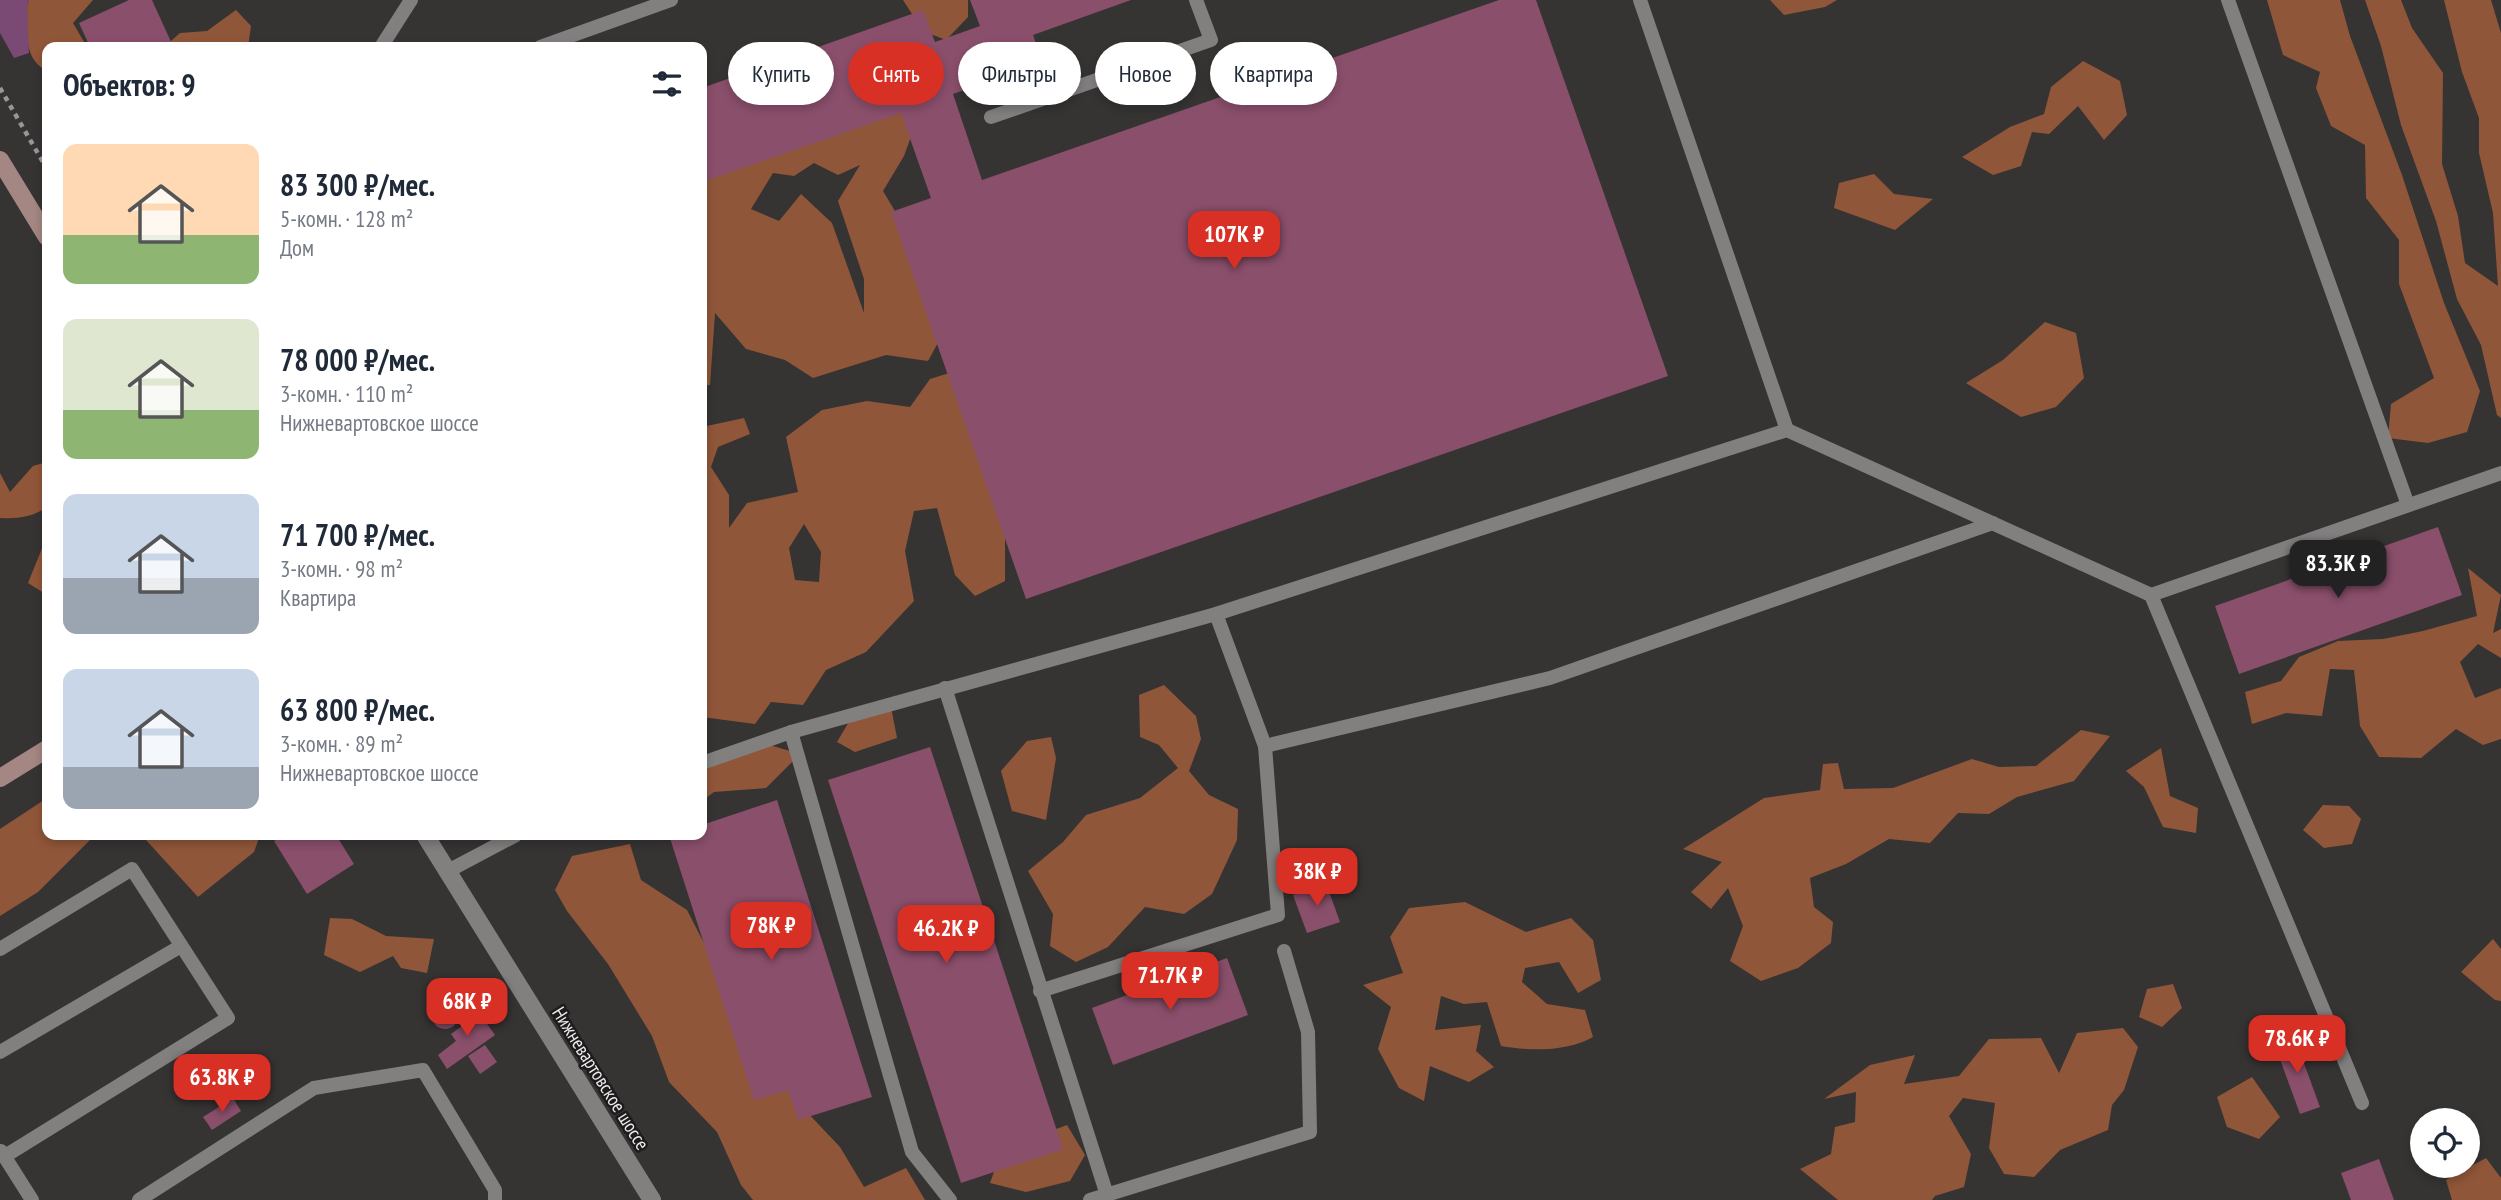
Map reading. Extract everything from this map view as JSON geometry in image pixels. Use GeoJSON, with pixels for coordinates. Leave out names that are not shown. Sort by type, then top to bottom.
{"type":"FeatureCollection","features":[{"type":"Feature","properties":{"kind":"street"},"geometry":{"type":"LineString","coordinates":[[0,160],[42,229]]}},
{"type":"Feature","properties":{"kind":"street"},"geometry":{"type":"LineString","coordinates":[[0,778],[42,752]]}},
{"type":"Feature","properties":{"kind":"street","name":"Нижневартовское шоссе"},"geometry":{"type":"LineString","coordinates":[[428,840],[652,1200]]}},
{"type":"Feature","properties":{"kind":"lane"},"geometry":{"type":"LineString","coordinates":[[384,42],[411,0]]}},
{"type":"Feature","properties":{"kind":"lane"},"geometry":{"type":"LineString","coordinates":[[554,42],[671,0]]}},
{"type":"Feature","properties":{"kind":"lane"},"geometry":{"type":"LineString","coordinates":[[991,117],[1211,40],[1196,0]]}},
{"type":"Feature","properties":{"kind":"lane"},"geometry":{"type":"LineString","coordinates":[[1640,0],[1787,430]]}},
{"type":"Feature","properties":{"kind":"lane"},"geometry":{"type":"LineString","coordinates":[[2228,0],[2408,505]]}},
{"type":"Feature","properties":{"kind":"lane"},"geometry":{"type":"LineString","coordinates":[[707,761],[791,732],[1216,614],[1787,430],[2151,595],[2362,1103]]}},
{"type":"Feature","properties":{"kind":"lane"},"geometry":{"type":"LineString","coordinates":[[2151,595],[2501,473]]}},
{"type":"Feature","properties":{"kind":"lane"},"geometry":{"type":"LineString","coordinates":[[1265,746],[1550,678],[1993,523]]}},
{"type":"Feature","properties":{"kind":"lane"},"geometry":{"type":"LineString","coordinates":[[1040,991],[1278,915],[1265,746],[1216,614]]}},
{"type":"Feature","properties":{"kind":"lane"},"geometry":{"type":"LineString","coordinates":[[945,688],[1107,1195]]}},
{"type":"Feature","properties":{"kind":"lane"},"geometry":{"type":"LineString","coordinates":[[791,732],[912,1153],[950,1200]]}},
{"type":"Feature","properties":{"kind":"lane"},"geometry":{"type":"LineString","coordinates":[[448,872],[507,840]]}},
{"type":"Feature","properties":{"kind":"lane"},"geometry":{"type":"LineString","coordinates":[[0,949],[132,869],[228,1018],[2,1152],[32,1200]]}},
{"type":"Feature","properties":{"kind":"lane"},"geometry":{"type":"LineString","coordinates":[[0,1052],[181,946]]}},
{"type":"Feature","properties":{"kind":"lane"},"geometry":{"type":"LineString","coordinates":[[1090,1200],[1310,1132],[1308,1032],[1283,951]]}},
{"type":"Feature","properties":{"kind":"lane"},"geometry":{"type":"LineString","coordinates":[[138,1200],[314,1088],[423,1070],[495,1190],[495,1200]]}},
{"type":"Feature","properties":{"kind":"path"},"geometry":{"type":"LineString","coordinates":[[0,88],[42,160]]}},
{"type":"Feature","properties":{"kind":"shaded area"},"geometry":{"type":"Polygon","coordinates":[[[0,0],[29,0],[29,53],[14,58],[0,33],[0,0]]]}},
{"type":"Feature","properties":{"kind":"shaded area"},"geometry":{"type":"Polygon","coordinates":[[[29,0],[93,0],[73,23],[84,42],[42,42],[42,68],[39,66],[33,59],[28,43],[29,0]]]}},
{"type":"Feature","properties":{"kind":"shaded area"},"geometry":{"type":"Polygon","coordinates":[[[903,0],[968,0],[968,17],[946,40],[923,31],[903,0]]]}},
{"type":"Feature","properties":{"kind":"shaded area"},"geometry":{"type":"Polygon","coordinates":[[[1770,0],[1837,0],[1825,7],[1784,15],[1770,0]]]}},
{"type":"Feature","properties":{"kind":"shaded area"},"geometry":{"type":"Polygon","coordinates":[[[2267,0],[2340,0],[2350,36],[2402,175],[2444,303],[2480,391],[2467,432],[2428,443],[2388,438],[2391,404],[2434,378],[2399,284],[2399,240],[2366,198],[2365,145],[2331,126],[2316,88],[2320,72],[2283,55],[2267,0]]]}},
{"type":"Feature","properties":{"kind":"shaded area"},"geometry":{"type":"Polygon","coordinates":[[[2365,0],[2401,0],[2412,28],[2443,73],[2442,164],[2458,216],[2465,263],[2498,286],[2493,213],[2479,153],[2479,118],[2462,72],[2444,0],[2491,0],[2501,33],[2501,418],[2497,415],[2481,345],[2457,299],[2436,221],[2401,125],[2381,46],[2365,0]]]}},
{"type":"Feature","properties":{"kind":"shaded area"},"geometry":{"type":"Polygon","coordinates":[[[236,10],[251,26],[249,42],[170,42],[180,33],[207,31],[236,10]]]}},
{"type":"Feature","properties":{"kind":"shaded area"},"geometry":{"type":"Polygon","coordinates":[[[2083,61],[2120,81],[2127,115],[2104,140],[2078,106],[2049,134],[2032,132],[2021,166],[1993,175],[1962,157],[2010,127],[2044,114],[2051,87],[2083,61]]]}},
{"type":"Feature","properties":{"kind":"shaded area"},"geometry":{"type":"Polygon","coordinates":[[[890,106],[917,120],[904,156],[883,191],[905,228],[940,339],[928,361],[886,355],[813,378],[785,360],[746,349],[715,313],[710,385],[707,385],[707,176],[890,106]],[[814,163],[794,176],[773,173],[751,209],[779,221],[801,194],[832,223],[864,313],[864,279],[838,201],[860,165],[838,175],[814,163]]]}},
{"type":"Feature","properties":{"kind":"shaded area"},"geometry":{"type":"Polygon","coordinates":[[[1874,174],[1894,194],[1933,199],[1895,230],[1834,208],[1839,183],[1874,174]]]}},
{"type":"Feature","properties":{"kind":"shaded area"},"geometry":{"type":"Polygon","coordinates":[[[2045,322],[2076,333],[2084,378],[2056,407],[2021,417],[1966,383],[2003,360],[2045,322]]]}},
{"type":"Feature","properties":{"kind":"shaded area"},"geometry":{"type":"Polygon","coordinates":[[[962,369],[1005,527],[1005,581],[975,596],[955,575],[937,508],[914,511],[905,551],[914,601],[866,652],[826,670],[803,705],[771,702],[755,724],[707,718],[707,426],[744,418],[750,434],[718,447],[711,467],[729,495],[729,528],[747,503],[798,492],[786,437],[822,410],[867,401],[910,407],[930,379],[962,369]],[[804,524],[789,548],[795,580],[819,582],[821,552],[804,524]]]}},
{"type":"Feature","properties":{"kind":"shaded area"},"geometry":{"type":"Polygon","coordinates":[[[42,463],[42,510],[25,517],[0,518],[0,473],[10,492],[33,466],[42,463]]]}},
{"type":"Feature","properties":{"kind":"shaded area"},"geometry":{"type":"Polygon","coordinates":[[[42,548],[42,592],[28,583],[42,548]]]}},
{"type":"Feature","properties":{"kind":"shaded area"},"geometry":{"type":"Polygon","coordinates":[[[2468,568],[2501,595],[2493,633],[2501,629],[2501,658],[2478,644],[2460,662],[2475,698],[2501,688],[2501,739],[2483,745],[2456,729],[2421,758],[2379,757],[2360,726],[2354,670],[2330,669],[2322,716],[2286,713],[2252,724],[2245,692],[2281,681],[2299,657],[2338,641],[2383,639],[2477,616],[2468,568]]]}},
{"type":"Feature","properties":{"kind":"shaded area"},"geometry":{"type":"Polygon","coordinates":[[[1164,685],[1196,716],[1201,739],[1189,771],[1209,795],[1238,809],[1237,840],[1212,894],[1184,914],[1145,907],[1108,947],[1076,962],[1050,946],[1053,914],[1028,871],[1063,842],[1086,815],[1140,798],[1178,768],[1159,745],[1140,737],[1139,695],[1164,685]]]}},
{"type":"Feature","properties":{"kind":"shaded area"},"geometry":{"type":"Polygon","coordinates":[[[891,707],[897,738],[855,752],[837,742],[857,708],[891,707]]]}},
{"type":"Feature","properties":{"kind":"shaded area"},"geometry":{"type":"Polygon","coordinates":[[[2081,730],[2110,736],[2074,781],[2017,797],[1989,814],[1958,813],[1930,843],[1889,839],[1846,864],[1810,878],[1814,907],[1833,922],[1831,943],[1798,968],[1761,981],[1730,961],[1743,926],[1728,888],[1711,909],[1691,892],[1722,862],[1683,849],[1764,798],[1820,790],[1823,764],[1838,763],[1844,789],[1893,788],[1972,759],[1999,767],[2036,766],[2081,730]]]}},
{"type":"Feature","properties":{"kind":"shaded area"},"geometry":{"type":"Polygon","coordinates":[[[1051,737],[1056,758],[1046,820],[1012,811],[1001,771],[1027,741],[1051,737]]]}},
{"type":"Feature","properties":{"kind":"shaded area"},"geometry":{"type":"Polygon","coordinates":[[[753,740],[800,754],[766,788],[714,792],[707,797],[707,755],[753,740]]]}},
{"type":"Feature","properties":{"kind":"shaded area"},"geometry":{"type":"Polygon","coordinates":[[[2161,748],[2170,796],[2198,808],[2196,833],[2163,827],[2144,787],[2126,771],[2161,748]]]}},
{"type":"Feature","properties":{"kind":"shaded area"},"geometry":{"type":"Polygon","coordinates":[[[42,801],[42,840],[90,840],[38,892],[0,916],[0,829],[42,801]]]}},
{"type":"Feature","properties":{"kind":"shaded area"},"geometry":{"type":"Polygon","coordinates":[[[2323,805],[2349,806],[2361,819],[2352,844],[2324,848],[2303,830],[2323,805]]]}},
{"type":"Feature","properties":{"kind":"shaded area"},"geometry":{"type":"Polygon","coordinates":[[[146,840],[258,840],[254,852],[198,897],[146,840]]]}},
{"type":"Feature","properties":{"kind":"shaded area"},"geometry":{"type":"Polygon","coordinates":[[[630,844],[641,880],[687,910],[764,1060],[804,1109],[840,1147],[864,1187],[906,1168],[925,1200],[753,1200],[741,1185],[717,1132],[669,1082],[652,1036],[608,964],[567,911],[555,890],[572,856],[630,844]]]}},
{"type":"Feature","properties":{"kind":"shaded area"},"geometry":{"type":"Polygon","coordinates":[[[1465,902],[1526,932],[1571,918],[1593,940],[1601,980],[1578,993],[1559,962],[1525,968],[1522,982],[1547,1004],[1585,1010],[1593,1037],[1560,1048],[1524,1049],[1501,1046],[1487,1002],[1464,1004],[1441,996],[1435,1030],[1481,1025],[1476,1051],[1494,1067],[1469,1082],[1430,1066],[1424,1101],[1399,1088],[1378,1049],[1391,1007],[1363,985],[1403,973],[1390,937],[1409,908],[1465,902]]]}},
{"type":"Feature","properties":{"kind":"shaded area"},"geometry":{"type":"Polygon","coordinates":[[[330,918],[352,919],[386,936],[434,939],[427,973],[401,968],[393,956],[360,972],[324,955],[330,918]]]}},
{"type":"Feature","properties":{"kind":"shaded area"},"geometry":{"type":"Polygon","coordinates":[[[2493,939],[2501,949],[2501,1001],[2495,1000],[2461,972],[2493,939]]]}},
{"type":"Feature","properties":{"kind":"shaded area"},"geometry":{"type":"Polygon","coordinates":[[[2173,984],[2182,1008],[2162,1027],[2139,1017],[2147,989],[2173,984]]]}},
{"type":"Feature","properties":{"kind":"shaded area"},"geometry":{"type":"Polygon","coordinates":[[[2123,1028],[2138,1047],[2124,1090],[2112,1105],[2108,1130],[2060,1150],[2034,1177],[2004,1174],[1989,1148],[1995,1103],[1963,1098],[1949,1116],[1971,1154],[1964,1187],[1935,1196],[1932,1200],[1838,1200],[1800,1169],[1831,1154],[1835,1127],[1855,1122],[1856,1092],[1824,1099],[1870,1065],[1915,1055],[1904,1084],[1959,1076],[1989,1039],[2041,1038],[2059,1073],[2077,1033],[2123,1028]]]}},
{"type":"Feature","properties":{"kind":"shaded area"},"geometry":{"type":"Polygon","coordinates":[[[2252,1077],[2280,1117],[2259,1139],[2227,1127],[2217,1097],[2252,1077]]]}},
{"type":"Feature","properties":{"kind":"shaded area"},"geometry":{"type":"Polygon","coordinates":[[[1067,1125],[1085,1155],[1070,1181],[1026,1192],[990,1183],[1002,1149],[1067,1125]]]}},
{"type":"Feature","properties":{"kind":"shaded area"},"geometry":{"type":"Polygon","coordinates":[[[2486,1158],[2501,1178],[2501,1200],[2452,1200],[2446,1180],[2480,1178],[2480,1161],[2486,1158]]]}},
{"type":"Feature","properties":{"kind":"building"},"geometry":{"type":"Polygon","coordinates":[[[129,0],[152,0],[171,42],[88,42],[79,23],[129,0]]]}},
{"type":"Feature","properties":{"kind":"building"},"geometry":{"type":"Polygon","coordinates":[[[970,0],[1131,0],[1033,35],[1036,42],[958,42],[958,92],[953,94],[982,180],[1210,101],[1210,105],[1337,105],[1337,56],[1499,0],[1536,0],[1668,376],[1026,599],[891,212],[931,198],[901,113],[707,180],[707,86],[728,79],[728,105],[834,105],[832,42],[923,10],[935,42],[980,26],[970,0]]]}},
{"type":"Feature","properties":{"kind":"building"},"geometry":{"type":"Polygon","coordinates":[[[2438,527],[2462,595],[2239,674],[2215,606],[2438,527]]]}},
{"type":"Feature","properties":{"kind":"building"},"geometry":{"type":"Polygon","coordinates":[[[930,747],[1063,1149],[961,1183],[828,780],[930,747]]]}},
{"type":"Feature","properties":{"kind":"building"},"geometry":{"type":"Polygon","coordinates":[[[777,800],[872,1097],[798,1120],[788,1090],[754,1100],[671,840],[707,840],[707,823],[777,800]]]}},
{"type":"Feature","properties":{"kind":"building"},"geometry":{"type":"Polygon","coordinates":[[[339,840],[354,864],[307,894],[274,841],[339,840]]]}},
{"type":"Feature","properties":{"kind":"building"},"geometry":{"type":"Polygon","coordinates":[[[1326,883],[1340,922],[1307,933],[1293,895],[1326,883]]]}},
{"type":"Feature","properties":{"kind":"building"},"geometry":{"type":"Polygon","coordinates":[[[1227,958],[1248,1015],[1113,1065],[1092,1008],[1227,958]]]}},
{"type":"Feature","properties":{"kind":"building"},"geometry":{"type":"Polygon","coordinates":[[[471,1001],[495,1035],[447,1069],[438,1055],[456,1041],[451,1034],[473,1018],[465,1005],[471,1001]]]}},
{"type":"Feature","properties":{"kind":"building"},"geometry":{"type":"Polygon","coordinates":[[[445,1003],[454,1007],[458,1016],[454,1025],[445,1029],[436,1025],[432,1016],[436,1007],[445,1003]]]}},
{"type":"Feature","properties":{"kind":"building"},"geometry":{"type":"Polygon","coordinates":[[[2294,1036],[2320,1107],[2300,1114],[2274,1043],[2294,1036]]]}},
{"type":"Feature","properties":{"kind":"building"},"geometry":{"type":"Polygon","coordinates":[[[485,1045],[497,1062],[480,1074],[468,1056],[485,1045]]]}},
{"type":"Feature","properties":{"kind":"building"},"geometry":{"type":"Polygon","coordinates":[[[233,1098],[241,1111],[212,1130],[203,1117],[233,1098]]]}},
{"type":"Feature","properties":{"kind":"building"},"geometry":{"type":"Polygon","coordinates":[[[2379,1159],[2394,1200],[2351,1200],[2341,1173],[2379,1159]]]}}]}
